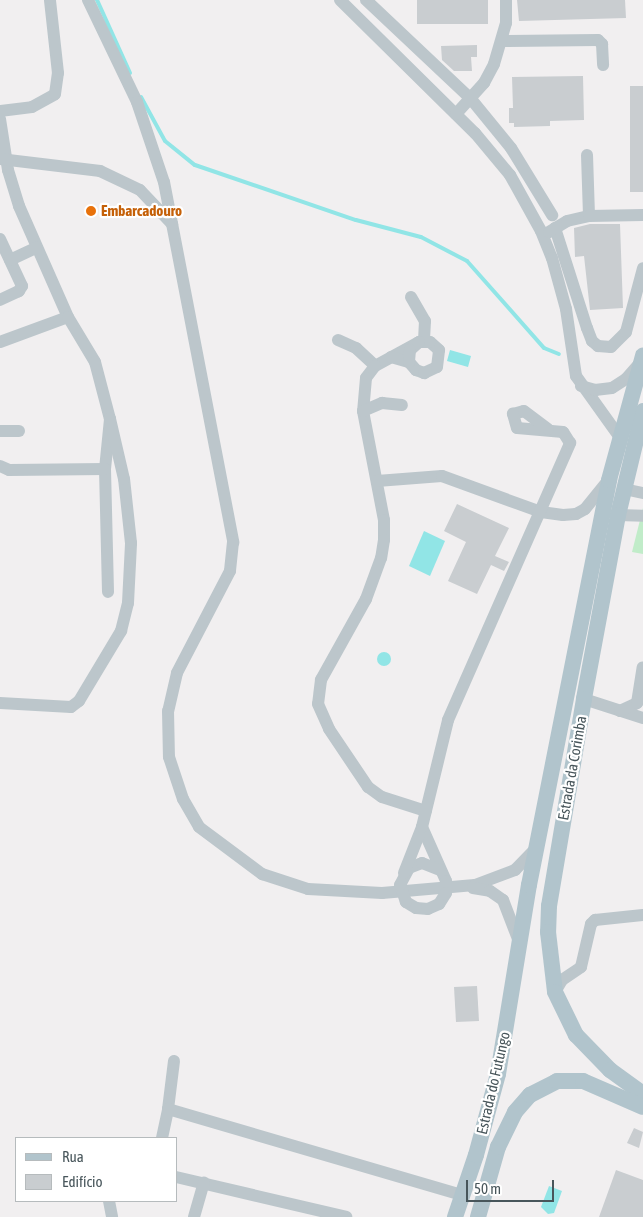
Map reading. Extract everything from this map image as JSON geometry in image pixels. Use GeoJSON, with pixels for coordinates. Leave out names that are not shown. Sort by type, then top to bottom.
{"type":"FeatureCollection","features":[{"type":"Feature","properties":{"kind":"main road","name":"Estrada da Corimba"},"geometry":{"type":"LineString","coordinates":[[520,946],[608,480],[642,359]]}},
{"type":"Feature","properties":{"kind":"main road","name":"Estrada da Corimba"},"geometry":{"type":"LineString","coordinates":[[643,411],[618,515],[584,699],[549,906],[548,950],[555,992],[576,1035],[610,1070],[643,1094]]}},
{"type":"Feature","properties":{"kind":"main road","name":"Estrada do Futungo"},"geometry":{"type":"LineString","coordinates":[[455,1217],[498,1074],[520,946]]}},
{"type":"Feature","properties":{"kind":"main road","name":"Estrada do Futungo"},"geometry":{"type":"LineString","coordinates":[[478,1217],[498,1147],[515,1112],[530,1095],[557,1082],[583,1081],[643,1107]]}},
{"type":"Feature","properties":{"kind":"street"},"geometry":{"type":"LineString","coordinates":[[0,111],[32,107],[55,94],[58,73],[50,0]]}},
{"type":"Feature","properties":{"kind":"street"},"geometry":{"type":"LineString","coordinates":[[88,0],[116,56],[154,144],[172,224],[233,542],[230,571],[177,673],[168,711],[169,757],[183,799],[199,827],[262,874],[308,889],[401,892],[486,882],[515,870],[538,846]]}},
{"type":"Feature","properties":{"kind":"street"},"geometry":{"type":"LineString","coordinates":[[340,0],[456,114],[510,175],[543,235],[566,309],[574,367],[581,386],[620,436]]}},
{"type":"Feature","properties":{"kind":"street"},"geometry":{"type":"LineString","coordinates":[[366,0],[471,99],[511,148],[552,215]]}},
{"type":"Feature","properties":{"kind":"street"},"geometry":{"type":"LineString","coordinates":[[456,114],[471,99],[494,64],[502,41],[506,0]]}},
{"type":"Feature","properties":{"kind":"street"},"geometry":{"type":"LineString","coordinates":[[502,41],[598,40],[602,44],[603,65]]}},
{"type":"Feature","properties":{"kind":"street"},"geometry":{"type":"LineString","coordinates":[[0,120],[4,166],[38,251],[68,317],[95,362],[124,479],[131,543],[128,603],[121,631],[79,701],[71,707],[0,702]]}},
{"type":"Feature","properties":{"kind":"street"},"geometry":{"type":"LineString","coordinates":[[587,155],[589,216]]}},
{"type":"Feature","properties":{"kind":"street"},"geometry":{"type":"LineString","coordinates":[[4,166],[100,171],[140,190],[172,224]]}},
{"type":"Feature","properties":{"kind":"street"},"geometry":{"type":"LineString","coordinates":[[537,223],[552,215],[572,212],[589,216]]}},
{"type":"Feature","properties":{"kind":"street"},"geometry":{"type":"LineString","coordinates":[[543,235],[567,221],[589,216],[643,215]]}},
{"type":"Feature","properties":{"kind":"street"},"geometry":{"type":"LineString","coordinates":[[555,228],[592,341],[598,346],[611,347],[626,332],[643,268]]}},
{"type":"Feature","properties":{"kind":"street"},"geometry":{"type":"LineString","coordinates":[[0,239],[8,264],[21,289],[0,300]]}},
{"type":"Feature","properties":{"kind":"street"},"geometry":{"type":"LineString","coordinates":[[8,264],[38,251]]}},
{"type":"Feature","properties":{"kind":"street"},"geometry":{"type":"LineString","coordinates":[[409,362],[410,350],[422,341],[425,321],[411,297]]}},
{"type":"Feature","properties":{"kind":"street"},"geometry":{"type":"LineString","coordinates":[[0,342],[68,317]]}},
{"type":"Feature","properties":{"kind":"street"},"geometry":{"type":"LineString","coordinates":[[338,340],[356,348],[375,366]]}},
{"type":"Feature","properties":{"kind":"street"},"geometry":{"type":"LineString","coordinates":[[422,341],[375,366],[366,378],[363,411],[384,520],[381,558],[366,599],[321,680],[318,704],[329,729],[368,787],[390,800],[426,811]]}},
{"type":"Feature","properties":{"kind":"street"},"geometry":{"type":"LineString","coordinates":[[391,357],[409,362],[416,370],[424,373],[437,367],[439,350],[422,341]]}},
{"type":"Feature","properties":{"kind":"street"},"geometry":{"type":"LineString","coordinates":[[581,386],[595,390],[612,388],[626,379],[642,359]]}},
{"type":"Feature","properties":{"kind":"street"},"geometry":{"type":"LineString","coordinates":[[363,411],[382,403],[402,405]]}},
{"type":"Feature","properties":{"kind":"street"},"geometry":{"type":"LineString","coordinates":[[108,592],[105,469],[110,419]]}},
{"type":"Feature","properties":{"kind":"street"},"geometry":{"type":"LineString","coordinates":[[422,827],[447,887],[443,899],[428,909],[411,906],[401,892],[404,873],[422,827],[448,720],[570,443],[563,432],[548,429]]}},
{"type":"Feature","properties":{"kind":"street"},"geometry":{"type":"LineString","coordinates":[[0,431],[19,430]]}},
{"type":"Feature","properties":{"kind":"street"},"geometry":{"type":"LineString","coordinates":[[3,470],[105,469]]}},
{"type":"Feature","properties":{"kind":"street"},"geometry":{"type":"LineString","coordinates":[[377,481],[442,476],[541,512],[576,514],[594,500],[608,480]]}},
{"type":"Feature","properties":{"kind":"street"},"geometry":{"type":"LineString","coordinates":[[624,489],[643,492]]}},
{"type":"Feature","properties":{"kind":"street"},"geometry":{"type":"LineString","coordinates":[[618,515],[643,516]]}},
{"type":"Feature","properties":{"kind":"street"},"geometry":{"type":"LineString","coordinates":[[620,711],[637,703],[643,667]]}},
{"type":"Feature","properties":{"kind":"street"},"geometry":{"type":"LineString","coordinates":[[584,699],[643,718]]}},
{"type":"Feature","properties":{"kind":"street"},"geometry":{"type":"LineString","coordinates":[[404,873],[422,863],[440,870]]}},
{"type":"Feature","properties":{"kind":"street"},"geometry":{"type":"LineString","coordinates":[[464,886],[490,891],[503,900],[513,920],[520,946]]}},
{"type":"Feature","properties":{"kind":"street"},"geometry":{"type":"LineString","coordinates":[[555,992],[562,980],[581,967],[591,924],[595,920],[643,915]]}},
{"type":"Feature","properties":{"kind":"street"},"geometry":{"type":"LineString","coordinates":[[162,1137],[174,1060]]}},
{"type":"Feature","properties":{"kind":"street"},"geometry":{"type":"LineString","coordinates":[[168,1109],[463,1195]]}},
{"type":"Feature","properties":{"kind":"street"},"geometry":{"type":"LineString","coordinates":[[178,1176],[346,1217]]}},
{"type":"Feature","properties":{"kind":"street"},"geometry":{"type":"LineString","coordinates":[[194,1217],[204,1182]]}},
{"type":"Feature","properties":{"kind":"street"},"geometry":{"type":"LineString","coordinates":[[109,1202],[112,1217]]}},
{"type":"Feature","properties":{"kind":"green space"},"geometry":{"type":"Polygon","coordinates":[[[643,508],[643,554],[632,552],[643,508]]]}},
{"type":"Feature","properties":{"kind":"water"},"geometry":{"type":"Polygon","coordinates":[[[450,350],[471,356],[468,367],[447,361],[450,350]]]}},
{"type":"Feature","properties":{"kind":"water"},"geometry":{"type":"Polygon","coordinates":[[[424,531],[445,541],[430,576],[409,566],[424,531]]]}},
{"type":"Feature","properties":{"kind":"water"},"geometry":{"type":"Polygon","coordinates":[[[381,652],[387,652],[391,659],[387,666],[381,666],[377,662],[377,656],[381,652]]]}},
{"type":"Feature","properties":{"kind":"water"},"geometry":{"type":"Polygon","coordinates":[[[549,1186],[562,1191],[554,1213],[548,1214],[541,1207],[549,1186]]]}},
{"type":"Feature","properties":{"kind":"building"},"geometry":{"type":"Polygon","coordinates":[[[417,0],[488,0],[488,24],[417,24],[417,0]]]}},
{"type":"Feature","properties":{"kind":"building"},"geometry":{"type":"Polygon","coordinates":[[[517,0],[625,0],[626,18],[519,21],[517,0]]]}},
{"type":"Feature","properties":{"kind":"building"},"geometry":{"type":"Polygon","coordinates":[[[477,45],[477,57],[471,57],[472,71],[454,71],[442,60],[441,46],[477,45]]]}},
{"type":"Feature","properties":{"kind":"building"},"geometry":{"type":"Polygon","coordinates":[[[583,76],[584,120],[550,121],[550,126],[514,127],[514,123],[509,123],[509,108],[513,108],[512,77],[583,76]]]}},
{"type":"Feature","properties":{"kind":"building"},"geometry":{"type":"Polygon","coordinates":[[[630,86],[643,86],[643,192],[630,192],[630,86]]]}},
{"type":"Feature","properties":{"kind":"building"},"geometry":{"type":"Polygon","coordinates":[[[590,224],[620,224],[623,308],[590,310],[584,256],[575,257],[574,228],[590,224]]]}},
{"type":"Feature","properties":{"kind":"building"},"geometry":{"type":"Polygon","coordinates":[[[457,504],[509,528],[495,556],[509,562],[504,571],[491,565],[477,594],[448,581],[466,542],[444,531],[457,504]]]}},
{"type":"Feature","properties":{"kind":"building"},"geometry":{"type":"Polygon","coordinates":[[[477,986],[479,1021],[456,1022],[454,987],[477,986]]]}},
{"type":"Feature","properties":{"kind":"building"},"geometry":{"type":"Polygon","coordinates":[[[634,1128],[643,1132],[639,1148],[627,1143],[634,1128]]]}},
{"type":"Feature","properties":{"kind":"building"},"geometry":{"type":"Polygon","coordinates":[[[616,1170],[643,1180],[643,1217],[599,1217],[616,1170]]]}},
{"type":"Feature","properties":{"kind":"waterway"},"geometry":{"type":"LineString","coordinates":[[97,0],[130,73]]}},
{"type":"Feature","properties":{"kind":"waterway"},"geometry":{"type":"LineString","coordinates":[[141,97],[165,141],[195,165],[356,220],[421,237],[467,261],[544,348],[559,354]]}},
{"type":"Feature","properties":{"kind":"place","name":"Embarcadouro"},"geometry":{"type":"Point","coordinates":[91,211]}}]}
